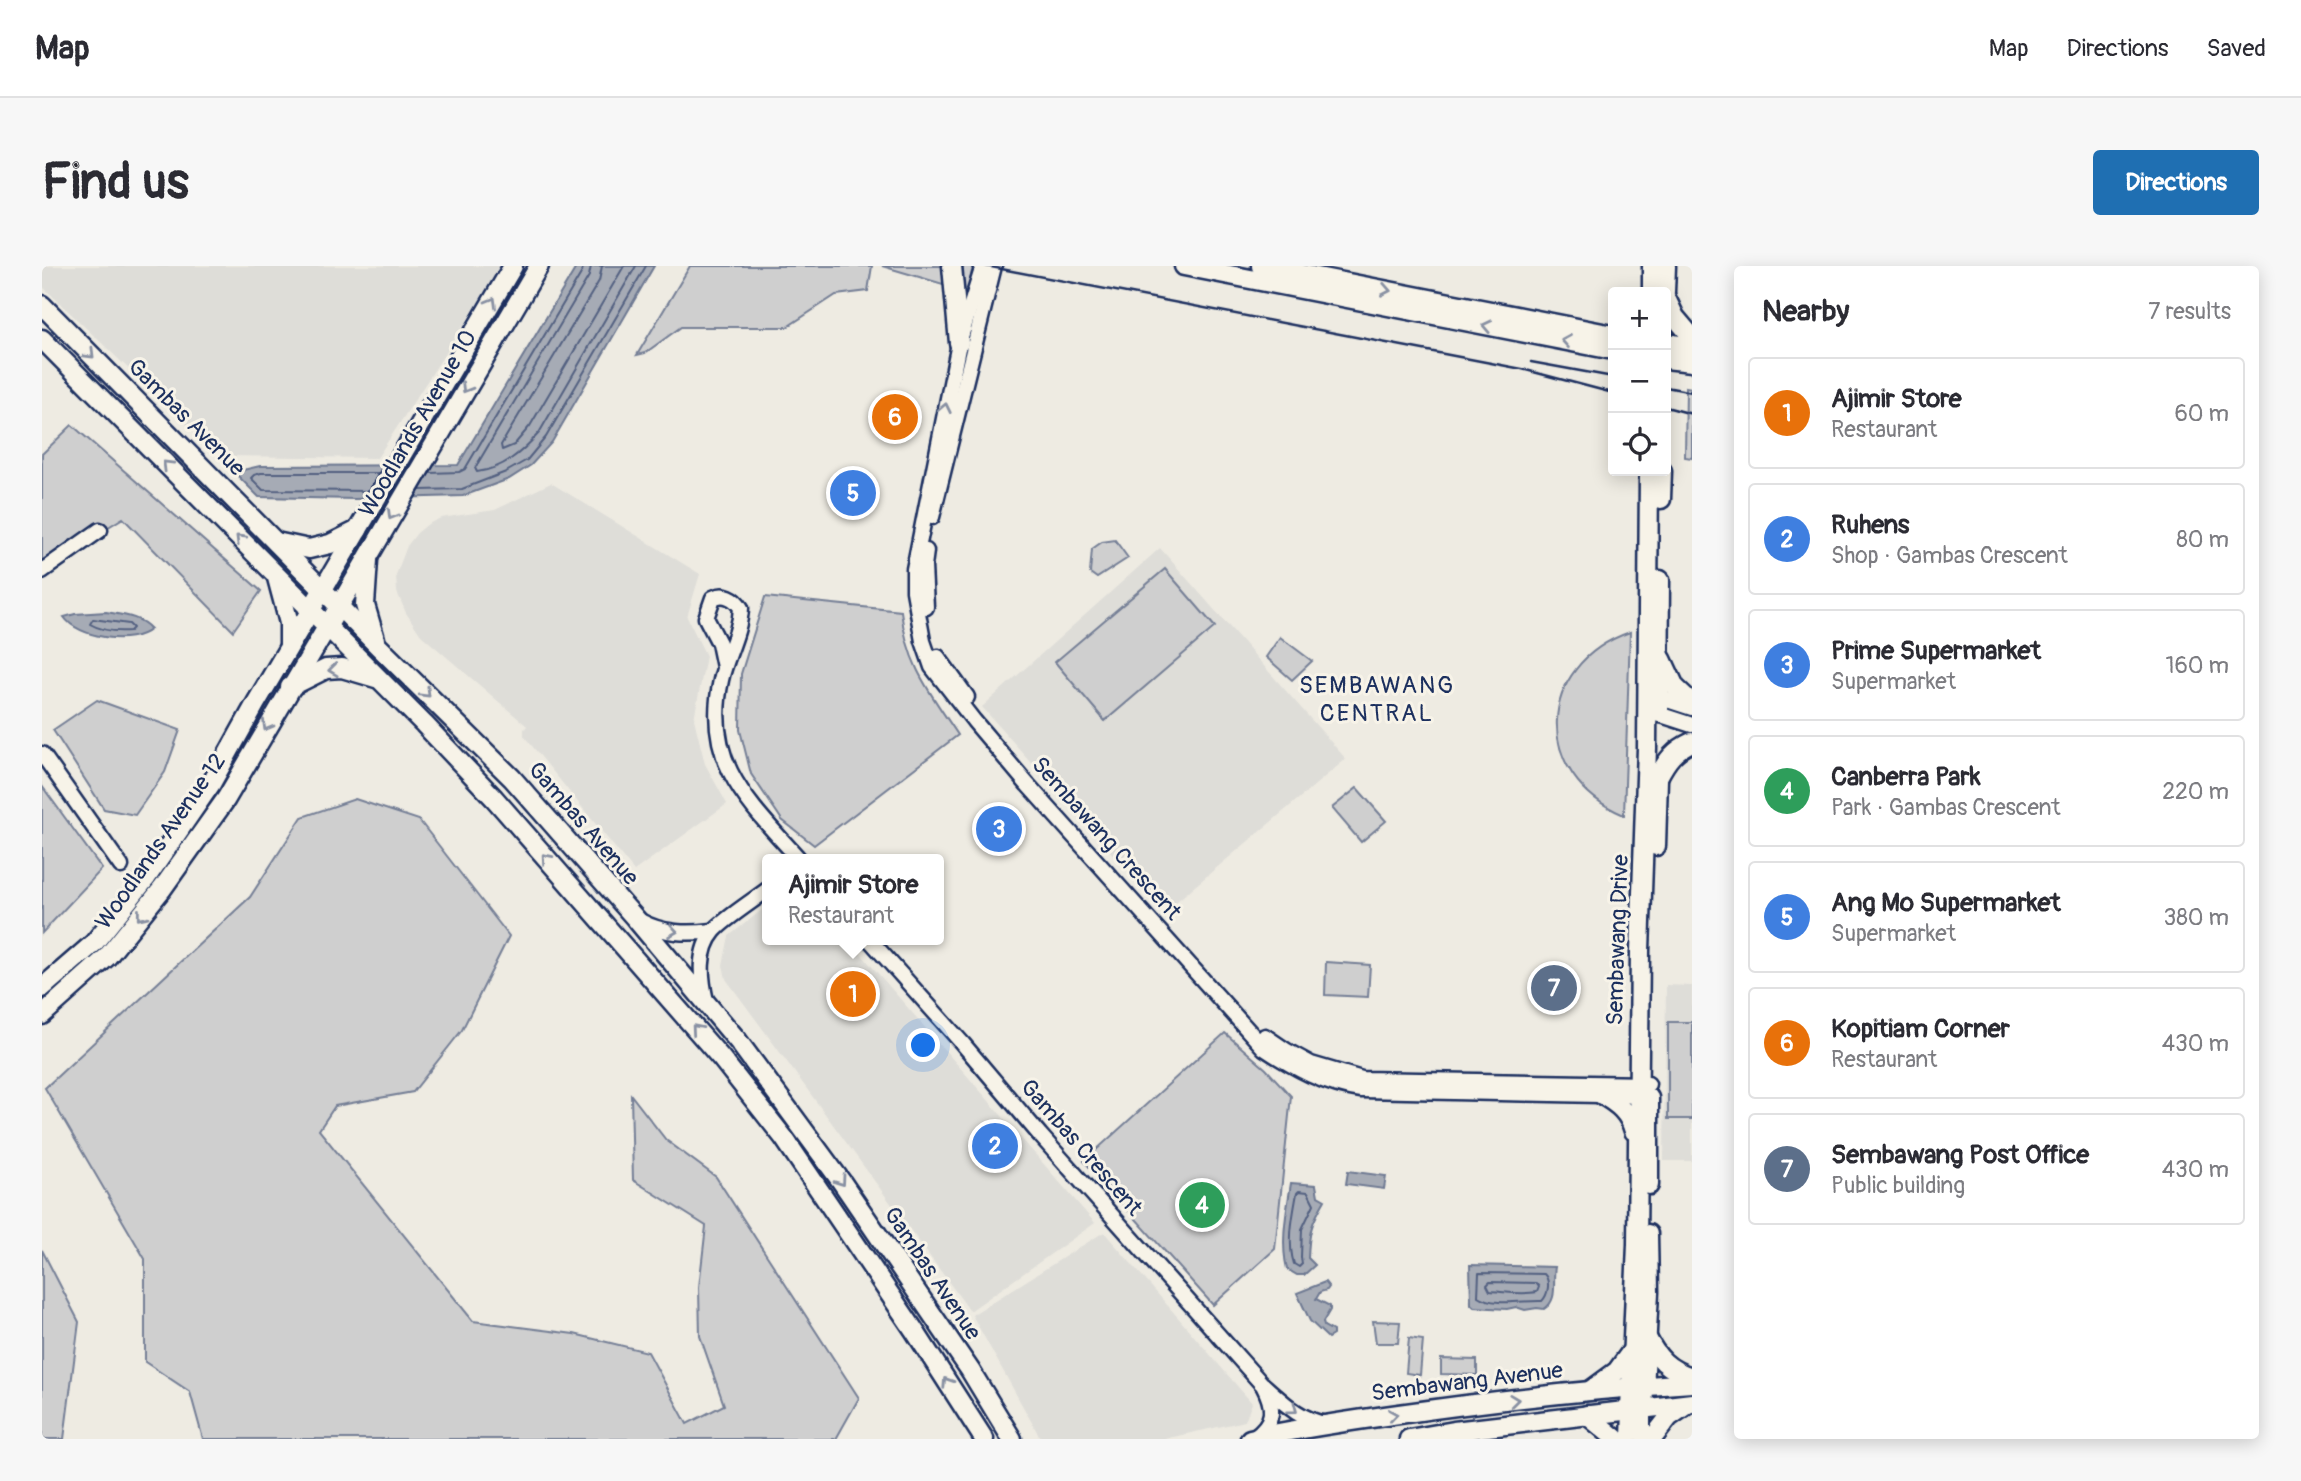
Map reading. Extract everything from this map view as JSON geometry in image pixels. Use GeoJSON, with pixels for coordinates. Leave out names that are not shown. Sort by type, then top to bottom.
{"type":"FeatureCollection","features":[{"type":"Feature","properties":{"kind":"main road","name":"Woodlands Avenue 10"},"geometry":{"type":"LineString","coordinates":[[323,590],[513,266]]}},
{"type":"Feature","properties":{"kind":"main road","name":"Woodlands Avenue 10"},"geometry":{"type":"LineString","coordinates":[[339,606],[539,266]]}},
{"type":"Feature","properties":{"kind":"main road"},"geometry":{"type":"LineString","coordinates":[[952,266],[959,343]]}},
{"type":"Feature","properties":{"kind":"main road"},"geometry":{"type":"LineString","coordinates":[[1184,266],[1608,349]]}},
{"type":"Feature","properties":{"kind":"main road"},"geometry":{"type":"LineString","coordinates":[[1261,266],[1608,332]]}},
{"type":"Feature","properties":{"kind":"main road"},"geometry":{"type":"LineString","coordinates":[[1651,287],[1652,266]]}},
{"type":"Feature","properties":{"kind":"main road"},"geometry":{"type":"LineString","coordinates":[[1665,287],[1666,266]]}},
{"type":"Feature","properties":{"kind":"main road","name":"Gambas Avenue"},"geometry":{"type":"LineString","coordinates":[[42,305],[512,778],[706,1001],[841,1181],[970,1370],[1012,1439]]}},
{"type":"Feature","properties":{"kind":"main road"},"geometry":{"type":"LineString","coordinates":[[1671,309],[1692,337]]}},
{"type":"Feature","properties":{"kind":"main road"},"geometry":{"type":"LineString","coordinates":[[1501,311],[1516,321],[1520,329],[1518,332]]}},
{"type":"Feature","properties":{"kind":"main road","name":"Gambas Avenue"},"geometry":{"type":"LineString","coordinates":[[42,339],[494,798],[740,1081],[784,1138],[984,1439]]}},
{"type":"Feature","properties":{"kind":"main road"},"geometry":{"type":"LineString","coordinates":[[1671,344],[1692,348]]}},
{"type":"Feature","properties":{"kind":"main road"},"geometry":{"type":"LineString","coordinates":[[1671,360],[1692,362]]}},
{"type":"Feature","properties":{"kind":"main road","name":"Sembawang Drive"},"geometry":{"type":"LineString","coordinates":[[1640,1342],[1649,1292],[1643,1090],[1653,704],[1649,476]]}},
{"type":"Feature","properties":{"kind":"main road","name":"Sembawang Drive"},"geometry":{"type":"LineString","coordinates":[[1637,1410],[1640,1342],[1637,1141],[1643,1090],[1658,777],[1653,704],[1660,656],[1662,476]]}},
{"type":"Feature","properties":{"kind":"main road"},"geometry":{"type":"LineString","coordinates":[[276,542],[309,549],[330,544],[358,530]]}},
{"type":"Feature","properties":{"kind":"main road"},"geometry":{"type":"LineString","coordinates":[[368,557],[365,605],[378,645]]}},
{"type":"Feature","properties":{"kind":"main road"},"geometry":{"type":"LineString","coordinates":[[276,575],[289,623],[289,646]]}},
{"type":"Feature","properties":{"kind":"main road","name":"Woodlands Avenue 12"},"geometry":{"type":"LineString","coordinates":[[42,988],[94,943],[147,877],[211,783],[323,590]]}},
{"type":"Feature","properties":{"kind":"main road","name":"Woodlands Avenue 12"},"geometry":{"type":"LineString","coordinates":[[42,1015],[107,957],[162,889],[226,799],[339,606]]}},
{"type":"Feature","properties":{"kind":"main road"},"geometry":{"type":"LineString","coordinates":[[1660,656],[1675,687],[1692,703]]}},
{"type":"Feature","properties":{"kind":"main road"},"geometry":{"type":"LineString","coordinates":[[290,687],[326,670],[342,668],[379,679]]}},
{"type":"Feature","properties":{"kind":"main road"},"geometry":{"type":"LineString","coordinates":[[1658,777],[1677,749],[1692,742]]}},
{"type":"Feature","properties":{"kind":"main road"},"geometry":{"type":"LineString","coordinates":[[740,1081],[756,1086],[760,1083],[759,1070]]}},
{"type":"Feature","properties":{"kind":"main road"},"geometry":{"type":"LineString","coordinates":[[1602,1095],[1614,1102],[1631,1119],[1637,1141]]}},
{"type":"Feature","properties":{"kind":"main road"},"geometry":{"type":"LineString","coordinates":[[784,1138],[782,1130],[785,1122],[801,1126]]}},
{"type":"Feature","properties":{"kind":"main road"},"geometry":{"type":"LineString","coordinates":[[1590,1391],[1617,1371],[1640,1342],[1665,1365],[1680,1374],[1692,1377]]}},
{"type":"Feature","properties":{"kind":"main road","name":"Sembawang Avenue"},"geometry":{"type":"LineString","coordinates":[[1252,1439],[1331,1424],[1451,1407],[1590,1391],[1692,1383]]}},
{"type":"Feature","properties":{"kind":"main road"},"geometry":{"type":"LineString","coordinates":[[1652,1439],[1669,1418],[1690,1403]]}},
{"type":"Feature","properties":{"kind":"main road","name":"Sembawang Avenue"},"geometry":{"type":"LineString","coordinates":[[1417,1438],[1454,1431],[1690,1403]]}},
{"type":"Feature","properties":{"kind":"main road"},"geometry":{"type":"LineString","coordinates":[[1587,1415],[1616,1439]]}},
{"type":"Feature","properties":{"kind":"street","name":"Sembawang Crescent"},"geometry":{"type":"LineString","coordinates":[[983,266],[959,343],[922,523],[914,569],[914,591],[923,641],[932,667],[999,751],[1264,1048],[1290,1065],[1331,1084],[1361,1090],[1602,1095],[1643,1090]]}},
{"type":"Feature","properties":{"kind":"street","name":"Sembawang Crescent"},"geometry":{"type":"LineString","coordinates":[[994,266],[930,525],[924,566],[924,596],[934,650],[966,696],[1022,765],[1259,1031],[1299,1058],[1362,1079],[1643,1090]]}},
{"type":"Feature","properties":{"kind":"street"},"geometry":{"type":"LineString","coordinates":[[42,571],[100,530]]}},
{"type":"Feature","properties":{"kind":"street"},"geometry":{"type":"LineString","coordinates":[[724,667],[717,720],[723,757],[732,778],[747,799],[795,854]]}},
{"type":"Feature","properties":{"kind":"street"},"geometry":{"type":"LineString","coordinates":[[1653,704],[1692,708]]}},
{"type":"Feature","properties":{"kind":"street"},"geometry":{"type":"LineString","coordinates":[[1653,704],[1692,726]]}},
{"type":"Feature","properties":{"kind":"street"},"geometry":{"type":"LineString","coordinates":[[42,754],[121,866]]}},
{"type":"Feature","properties":{"kind":"street"},"geometry":{"type":"LineString","coordinates":[[706,1001],[701,980],[702,961],[713,932],[762,894]]}},
{"type":"Feature","properties":{"kind":"street"},"geometry":{"type":"LineString","coordinates":[[635,918],[652,927],[678,933],[713,932]]}},
{"type":"Feature","properties":{"kind":"street","name":"Gambas Crescent"},"geometry":{"type":"LineString","coordinates":[[874,945],[1261,1383],[1306,1419],[1331,1424]]}},
{"type":"Feature","properties":{"kind":"street","name":"Gambas Crescent"},"geometry":{"type":"LineString","coordinates":[[1252,1439],[1268,1425],[1272,1415],[1269,1399],[1261,1383]]}},
{"type":"Feature","properties":{"kind":"street"},"geometry":{"type":"LineString","coordinates":[[1629,1439],[1637,1410]]}},
{"type":"Feature","properties":{"kind":"street"},"geometry":{"type":"LineString","coordinates":[[1637,1410],[1643,1439]]}},
{"type":"Feature","properties":{"kind":"shaded area"},"geometry":{"type":"Polygon","coordinates":[[[42,266],[502,266],[377,458],[220,456],[42,286],[42,266]]]}},
{"type":"Feature","properties":{"kind":"shaded area"},"geometry":{"type":"Polygon","coordinates":[[[690,266],[872,266],[868,291],[836,295],[787,327],[681,327],[645,353],[637,355],[690,266]]]}},
{"type":"Feature","properties":{"kind":"shaded area"},"geometry":{"type":"Polygon","coordinates":[[[882,266],[973,266],[962,318],[950,286],[882,266]]]}},
{"type":"Feature","properties":{"kind":"shaded area"},"geometry":{"type":"Polygon","coordinates":[[[1686,387],[1692,388],[1692,458],[1685,457],[1686,387]]]}},
{"type":"Feature","properties":{"kind":"shaded area"},"geometry":{"type":"Polygon","coordinates":[[[72,425],[261,591],[233,631],[123,518],[42,568],[42,454],[72,425]]]}},
{"type":"Feature","properties":{"kind":"shaded area"},"geometry":{"type":"Polygon","coordinates":[[[551,483],[700,574],[687,617],[706,656],[694,719],[705,764],[727,804],[634,871],[524,736],[527,726],[421,635],[406,613],[397,592],[396,575],[407,546],[428,524],[441,518],[495,510],[551,483]]]}},
{"type":"Feature","properties":{"kind":"shaded area"},"geometry":{"type":"Polygon","coordinates":[[[1115,540],[1128,558],[1097,578],[1090,573],[1092,549],[1102,542],[1115,540]]]}},
{"type":"Feature","properties":{"kind":"shaded area"},"geometry":{"type":"Polygon","coordinates":[[[1160,548],[1346,759],[1164,912],[982,707],[1160,548]]]}},
{"type":"Feature","properties":{"kind":"shaded area"},"geometry":{"type":"Polygon","coordinates":[[[1165,569],[1215,627],[1105,721],[1055,662],[1165,569]]]}},
{"type":"Feature","properties":{"kind":"shaded area"},"geometry":{"type":"Polygon","coordinates":[[[765,597],[901,611],[908,647],[914,662],[929,691],[958,735],[814,845],[782,820],[751,774],[740,730],[741,674],[765,597]]]}},
{"type":"Feature","properties":{"kind":"shaded area"},"geometry":{"type":"Polygon","coordinates":[[[1630,632],[1624,815],[1594,797],[1573,775],[1560,749],[1557,721],[1562,694],[1576,669],[1599,648],[1630,632]]]}},
{"type":"Feature","properties":{"kind":"shaded area"},"geometry":{"type":"Polygon","coordinates":[[[1280,637],[1312,661],[1292,680],[1266,657],[1280,637]]]}},
{"type":"Feature","properties":{"kind":"shaded area"},"geometry":{"type":"Polygon","coordinates":[[[97,700],[180,730],[165,772],[135,815],[104,809],[53,730],[97,700]]]}},
{"type":"Feature","properties":{"kind":"shaded area"},"geometry":{"type":"Polygon","coordinates":[[[42,786],[102,869],[42,933],[42,786]]]}},
{"type":"Feature","properties":{"kind":"shaded area"},"geometry":{"type":"Polygon","coordinates":[[[1357,788],[1386,821],[1361,842],[1332,808],[1357,788]]]}},
{"type":"Feature","properties":{"kind":"shaded area"},"geometry":{"type":"Polygon","coordinates":[[[355,799],[419,820],[509,936],[462,1030],[413,1092],[335,1106],[319,1130],[473,1321],[574,1334],[648,1352],[687,1424],[724,1405],[700,1336],[699,1287],[706,1226],[633,1180],[631,1095],[666,1140],[716,1177],[859,1398],[836,1439],[203,1439],[190,1392],[145,1362],[145,1259],[45,1088],[250,897],[302,817],[355,799]]]}},
{"type":"Feature","properties":{"kind":"shaded area"},"geometry":{"type":"Polygon","coordinates":[[[762,910],[762,945],[853,945],[1095,1223],[970,1311],[726,979],[723,965],[729,936],[762,910]]]}},
{"type":"Feature","properties":{"kind":"shaded area"},"geometry":{"type":"Polygon","coordinates":[[[1326,962],[1370,965],[1368,997],[1325,995],[1326,962]]]}},
{"type":"Feature","properties":{"kind":"shaded area"},"geometry":{"type":"Polygon","coordinates":[[[1666,985],[1692,986],[1692,1161],[1664,1161],[1666,985]]]}},
{"type":"Feature","properties":{"kind":"shaded area"},"geometry":{"type":"Polygon","coordinates":[[[1668,1022],[1692,1022],[1692,1119],[1668,1119],[1668,1022]]]}},
{"type":"Feature","properties":{"kind":"shaded area"},"geometry":{"type":"Polygon","coordinates":[[[1225,1033],[1266,1069],[1291,1096],[1275,1249],[1213,1305],[1084,1161],[1225,1033]]]}},
{"type":"Feature","properties":{"kind":"shaded area"},"geometry":{"type":"Polygon","coordinates":[[[1104,1232],[1252,1403],[1245,1421],[1164,1439],[1041,1439],[972,1315],[1104,1232]]]}},
{"type":"Feature","properties":{"kind":"shaded area"},"geometry":{"type":"Polygon","coordinates":[[[42,1250],[79,1322],[64,1439],[42,1439],[42,1250]]]}},
{"type":"Feature","properties":{"kind":"shaded area"},"geometry":{"type":"Polygon","coordinates":[[[1373,1321],[1400,1322],[1398,1343],[1376,1343],[1373,1321]]]}},
{"type":"Feature","properties":{"kind":"shaded area"},"geometry":{"type":"Polygon","coordinates":[[[1409,1338],[1423,1340],[1420,1375],[1406,1373],[1409,1338]]]}},
{"type":"Feature","properties":{"kind":"shaded area"},"geometry":{"type":"Polygon","coordinates":[[[1441,1359],[1477,1360],[1477,1375],[1441,1374],[1441,1359]]]}},
{"type":"Feature","properties":{"kind":"water"},"geometry":{"type":"Polygon","coordinates":[[[577,266],[654,266],[552,442],[531,465],[509,479],[463,496],[355,499],[259,497],[234,472],[260,466],[458,465],[577,266]]]}},
{"type":"Feature","properties":{"kind":"water"},"geometry":{"type":"Polygon","coordinates":[[[106,612],[136,619],[151,629],[131,637],[106,637],[81,630],[64,617],[106,612]]]}},
{"type":"Feature","properties":{"kind":"water"},"geometry":{"type":"Polygon","coordinates":[[[1348,1171],[1386,1176],[1384,1189],[1346,1184],[1348,1171]]]}},
{"type":"Feature","properties":{"kind":"water"},"geometry":{"type":"Polygon","coordinates":[[[1291,1183],[1316,1185],[1318,1196],[1325,1200],[1310,1234],[1308,1258],[1315,1265],[1304,1275],[1297,1275],[1287,1269],[1285,1258],[1285,1226],[1291,1183]]]}},
{"type":"Feature","properties":{"kind":"water"},"geometry":{"type":"Polygon","coordinates":[[[1470,1265],[1555,1267],[1552,1301],[1544,1309],[1474,1307],[1471,1304],[1470,1265]]]}},
{"type":"Feature","properties":{"kind":"water"},"geometry":{"type":"Polygon","coordinates":[[[1325,1282],[1329,1287],[1320,1292],[1316,1299],[1330,1306],[1323,1322],[1324,1326],[1333,1331],[1333,1335],[1328,1338],[1310,1321],[1297,1293],[1325,1282]]]}},
{"type":"Feature","properties":{"kind":"railway"},"geometry":{"type":"LineString","coordinates":[[986,266],[1522,369],[1608,392]]}},
{"type":"Feature","properties":{"kind":"railway"},"geometry":{"type":"LineString","coordinates":[[1531,362],[1608,376]]}},
{"type":"Feature","properties":{"kind":"railway"},"geometry":{"type":"LineString","coordinates":[[1671,388],[1692,392]]}},
{"type":"Feature","properties":{"kind":"railway"},"geometry":{"type":"LineString","coordinates":[[1671,408],[1692,414]]}},
{"type":"Feature","properties":{"kind":"place","name":"Kopitiam Corner"},"geometry":{"type":"Point","coordinates":[895,417]}},
{"type":"Feature","properties":{"kind":"place","name":"Ang Mo Supermarket"},"geometry":{"type":"Point","coordinates":[853,493]}},
{"type":"Feature","properties":{"kind":"place","name":"Prime Supermarket"},"geometry":{"type":"Point","coordinates":[999,829]}},
{"type":"Feature","properties":{"kind":"place","name":"Sembawang Post Office"},"geometry":{"type":"Point","coordinates":[1554,988]}},
{"type":"Feature","properties":{"kind":"place","name":"Ajimir Store"},"geometry":{"type":"Point","coordinates":[853,994]}},
{"type":"Feature","properties":{"kind":"place","name":"Ruhens"},"geometry":{"type":"Point","coordinates":[995,1146]}},
{"type":"Feature","properties":{"kind":"place","name":"Canberra Park"},"geometry":{"type":"Point","coordinates":[1202,1205]}},
{"type":"Feature","properties":{"kind":"district","name":"SEMBAWANG CENTRAL"},"geometry":{"type":"Point","coordinates":[1377,699]}}]}
